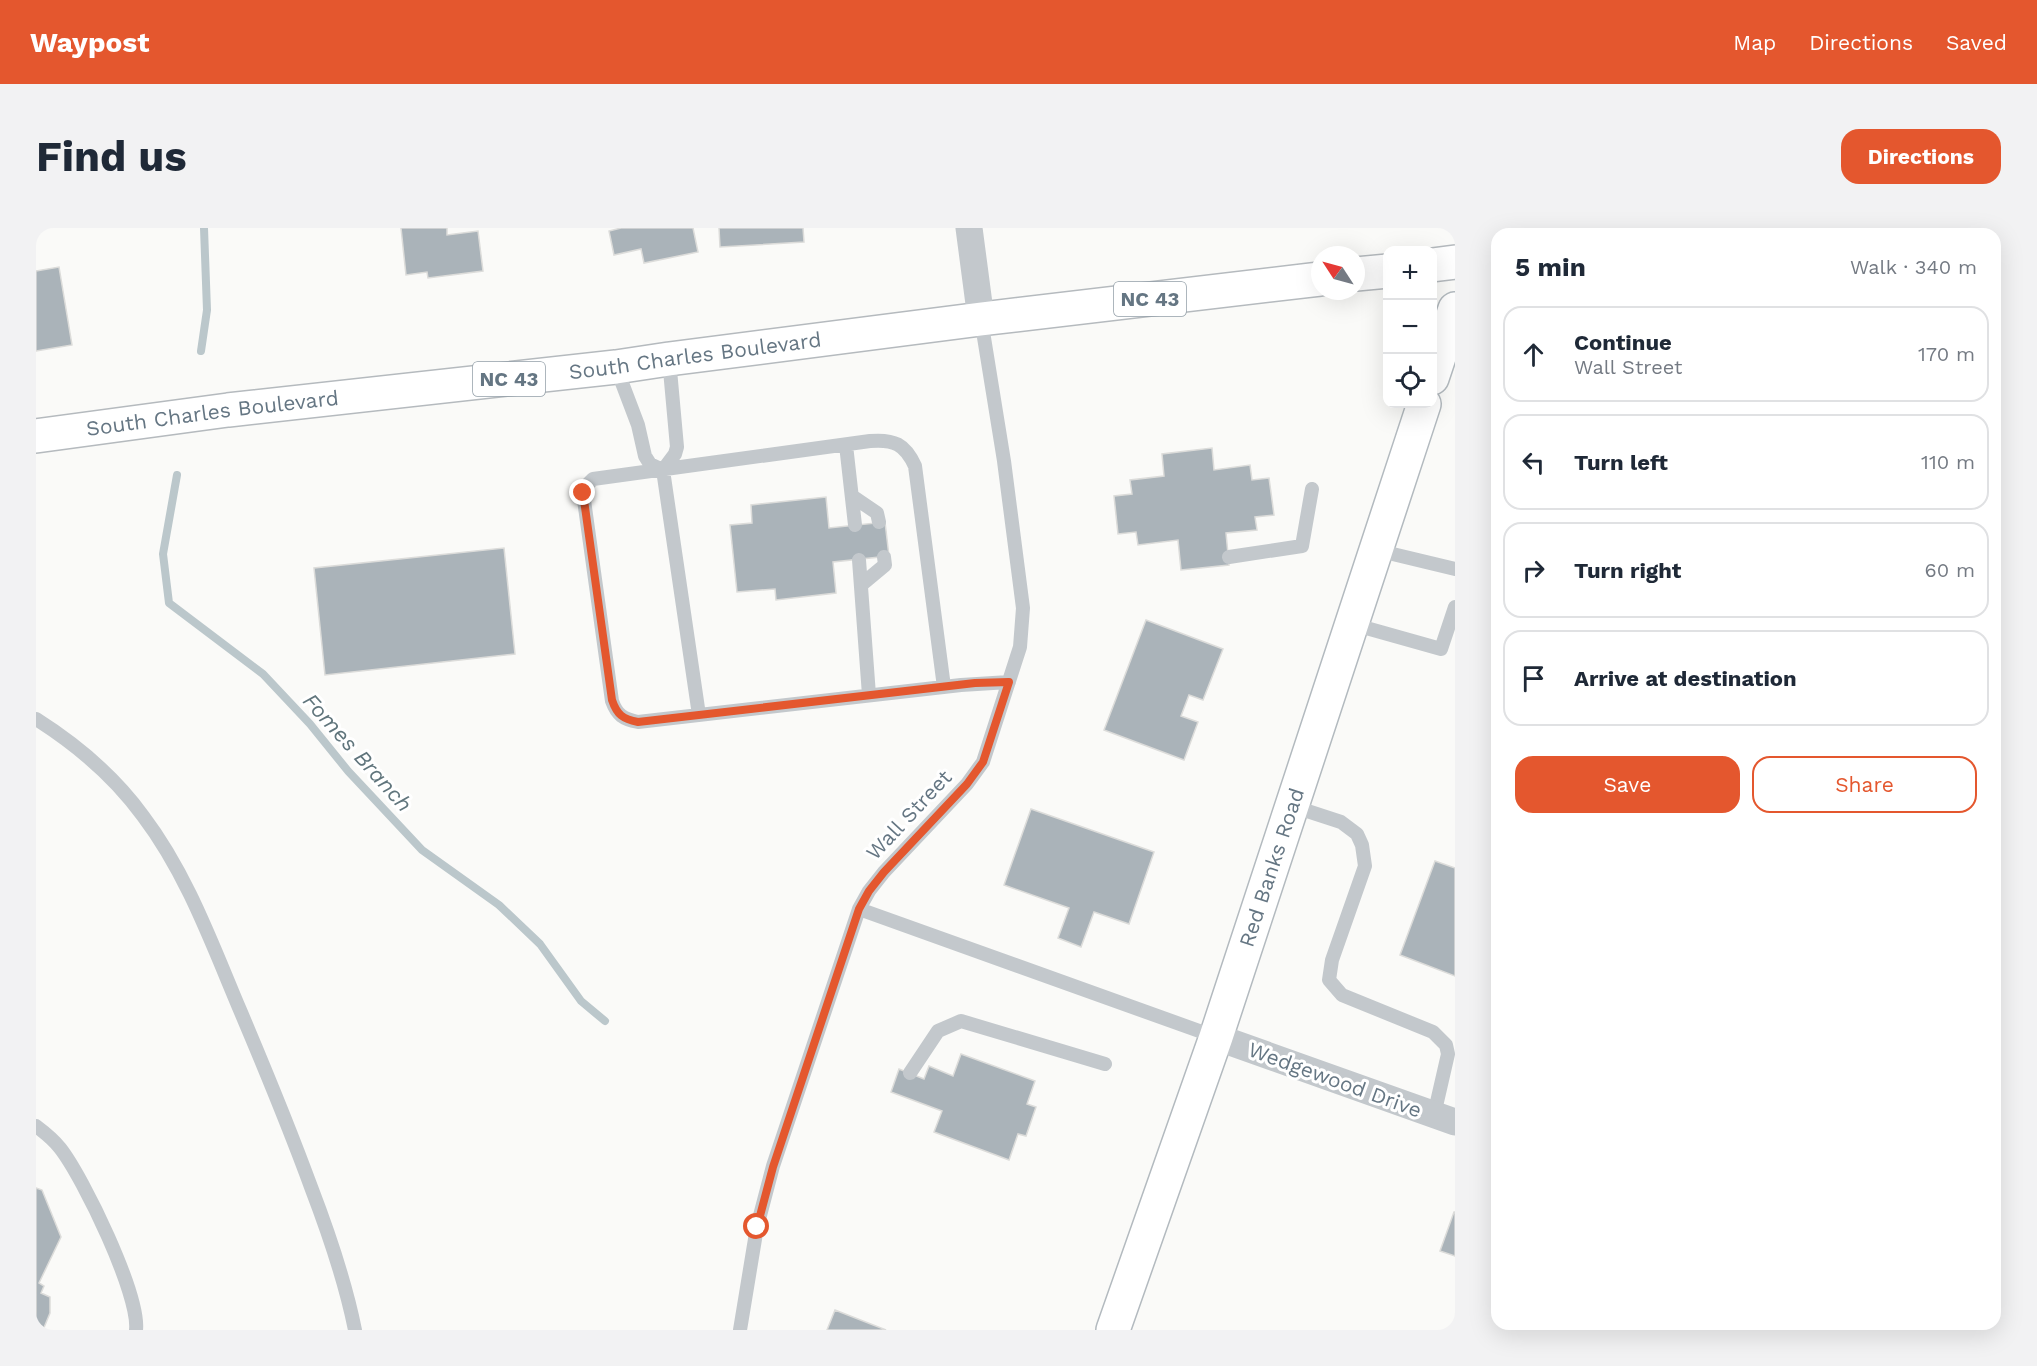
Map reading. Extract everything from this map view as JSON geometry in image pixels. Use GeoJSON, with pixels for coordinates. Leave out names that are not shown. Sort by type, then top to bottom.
{"type":"FeatureCollection","features":[{"type":"Feature","properties":{"kind":"main road"},"geometry":{"type":"LineString","coordinates":[[1437,264],[1455,262]]}},
{"type":"Feature","properties":{"kind":"main road"},"geometry":{"type":"LineString","coordinates":[[1365,273],[1383,271]]}},
{"type":"Feature","properties":{"kind":"main road","name":"South Charles Boulevard"},"geometry":{"type":"LineString","coordinates":[[36,436],[228,410],[616,367],[981,319],[1311,280]]}},
{"type":"Feature","properties":{"kind":"main road"},"geometry":{"type":"LineString","coordinates":[[1437,363],[1455,309]]}},
{"type":"Feature","properties":{"kind":"main road","name":"Red Banks Road"},"geometry":{"type":"LineString","coordinates":[[1113,1330],[1216,1037],[1423,408]]}},
{"type":"Feature","properties":{"kind":"street"},"geometry":{"type":"LineString","coordinates":[[969,228],[981,319]]}},
{"type":"Feature","properties":{"kind":"street","name":"Wedgewood Drive"},"geometry":{"type":"LineString","coordinates":[[1216,1037],[1444,1118]]}},
{"type":"Feature","properties":{"kind":"lane","name":"Wall Street"},"geometry":{"type":"LineString","coordinates":[[740,1330],[757,1227],[773,1167],[859,909],[884,872],[967,784],[983,762],[1020,647],[1023,608],[1004,461],[981,319]]}},
{"type":"Feature","properties":{"kind":"lane"},"geometry":{"type":"LineString","coordinates":[[669,359],[677,447],[675,454],[663,470],[699,715]]}},
{"type":"Feature","properties":{"kind":"lane"},"geometry":{"type":"LineString","coordinates":[[616,367],[638,425],[645,456],[650,464],[663,470]]}},
{"type":"Feature","properties":{"kind":"lane"},"geometry":{"type":"LineString","coordinates":[[944,687],[915,466],[910,454],[898,444],[885,440],[846,445],[593,479],[587,485],[583,493],[612,700],[615,710],[625,720],[638,722],[944,687],[975,683],[1009,682]]}},
{"type":"Feature","properties":{"kind":"lane"},"geometry":{"type":"LineString","coordinates":[[846,445],[855,525]]}},
{"type":"Feature","properties":{"kind":"lane"},"geometry":{"type":"LineString","coordinates":[[1229,556],[1302,546],[1312,489]]}},
{"type":"Feature","properties":{"kind":"lane"},"geometry":{"type":"LineString","coordinates":[[852,496],[878,513],[879,522]]}},
{"type":"Feature","properties":{"kind":"lane"},"geometry":{"type":"LineString","coordinates":[[1376,550],[1455,569]]}},
{"type":"Feature","properties":{"kind":"lane"},"geometry":{"type":"LineString","coordinates":[[861,585],[885,566],[884,557]]}},
{"type":"Feature","properties":{"kind":"lane"},"geometry":{"type":"LineString","coordinates":[[859,560],[869,695]]}},
{"type":"Feature","properties":{"kind":"lane"},"geometry":{"type":"LineString","coordinates":[[1352,624],[1441,649],[1455,608]]}},
{"type":"Feature","properties":{"kind":"lane"},"geometry":{"type":"LineString","coordinates":[[36,719],[88,756],[119,787],[144,816],[170,855],[190,892],[279,1101],[337,1257],[348,1292],[355,1330]]}},
{"type":"Feature","properties":{"kind":"lane"},"geometry":{"type":"LineString","coordinates":[[1292,806],[1341,822],[1357,834],[1362,845],[1365,866],[1332,960],[1329,980],[1342,995],[1432,1032],[1446,1045],[1448,1054],[1444,1118]]}},
{"type":"Feature","properties":{"kind":"lane"},"geometry":{"type":"LineString","coordinates":[[859,909],[1216,1037]]}},
{"type":"Feature","properties":{"kind":"lane"},"geometry":{"type":"LineString","coordinates":[[910,1073],[938,1031],[961,1021],[1105,1064]]}},
{"type":"Feature","properties":{"kind":"lane"},"geometry":{"type":"LineString","coordinates":[[36,1126],[60,1148],[86,1192],[127,1282],[134,1304],[136,1330]]}},
{"type":"Feature","properties":{"kind":"building"},"geometry":{"type":"Polygon","coordinates":[[[401,228],[447,228],[447,235],[478,231],[483,271],[428,278],[427,272],[406,275],[401,228]]]}},
{"type":"Feature","properties":{"kind":"building"},"geometry":{"type":"Polygon","coordinates":[[[621,228],[693,228],[698,252],[644,263],[641,249],[614,255],[609,231],[621,228]]]}},
{"type":"Feature","properties":{"kind":"building"},"geometry":{"type":"Polygon","coordinates":[[[719,228],[803,228],[804,242],[720,247],[719,228]]]}},
{"type":"Feature","properties":{"kind":"building"},"geometry":{"type":"Polygon","coordinates":[[[59,267],[72,345],[36,351],[36,271],[59,267]]]}},
{"type":"Feature","properties":{"kind":"building"},"geometry":{"type":"Polygon","coordinates":[[[1212,448],[1214,470],[1250,465],[1252,480],[1269,478],[1274,515],[1255,517],[1257,530],[1226,533],[1229,565],[1181,570],[1178,540],[1138,545],[1136,532],[1118,534],[1114,496],[1132,494],[1130,480],[1164,476],[1162,454],[1212,448]]]}},
{"type":"Feature","properties":{"kind":"building"},"geometry":{"type":"Polygon","coordinates":[[[826,497],[829,528],[885,522],[889,556],[833,562],[836,593],[776,600],[775,589],[737,592],[730,525],[752,523],[751,505],[826,497]]]}},
{"type":"Feature","properties":{"kind":"building"},"geometry":{"type":"Polygon","coordinates":[[[504,548],[515,654],[325,675],[314,568],[504,548]]]}},
{"type":"Feature","properties":{"kind":"building"},"geometry":{"type":"Polygon","coordinates":[[[1146,620],[1223,649],[1203,700],[1189,695],[1181,716],[1198,722],[1184,760],[1104,730],[1146,620]]]}},
{"type":"Feature","properties":{"kind":"building"},"geometry":{"type":"Polygon","coordinates":[[[1031,809],[1154,852],[1129,924],[1094,912],[1081,947],[1058,938],[1069,908],[1004,885],[1031,809]]]}},
{"type":"Feature","properties":{"kind":"building"},"geometry":{"type":"Polygon","coordinates":[[[1435,861],[1455,868],[1455,976],[1400,955],[1435,861]]]}},
{"type":"Feature","properties":{"kind":"building"},"geometry":{"type":"Polygon","coordinates":[[[961,1054],[1035,1081],[1027,1104],[1036,1107],[1026,1136],[1018,1134],[1009,1160],[934,1132],[942,1111],[891,1092],[899,1069],[924,1079],[929,1066],[953,1076],[961,1054]]]}},
{"type":"Feature","properties":{"kind":"building"},"geometry":{"type":"Polygon","coordinates":[[[36,1188],[42,1190],[61,1237],[39,1283],[44,1286],[41,1293],[50,1297],[50,1313],[43,1330],[36,1330],[36,1188]]]}},
{"type":"Feature","properties":{"kind":"building"},"geometry":{"type":"Polygon","coordinates":[[[1455,1212],[1455,1256],[1440,1251],[1455,1212]]]}},
{"type":"Feature","properties":{"kind":"building"},"geometry":{"type":"Polygon","coordinates":[[[835,1310],[886,1330],[827,1330],[835,1310]]]}},
{"type":"Feature","properties":{"kind":"waterway","name":"Fomes Branch"},"geometry":{"type":"LineString","coordinates":[[201,351],[207,310],[204,228]]}},
{"type":"Feature","properties":{"kind":"waterway","name":"Fomes Branch"},"geometry":{"type":"LineString","coordinates":[[177,475],[163,554],[169,603],[263,674],[310,724],[348,771],[422,850],[499,905],[540,944],[581,1001],[605,1021]]}},
{"type":"Feature","properties":{"kind":"route"},"geometry":{"type":"LineString","coordinates":[[583,493],[612,700],[615,710],[625,720],[638,722],[975,683],[1009,682],[983,762],[967,784],[884,872],[859,909],[773,1167],[757,1227]]}}]}
